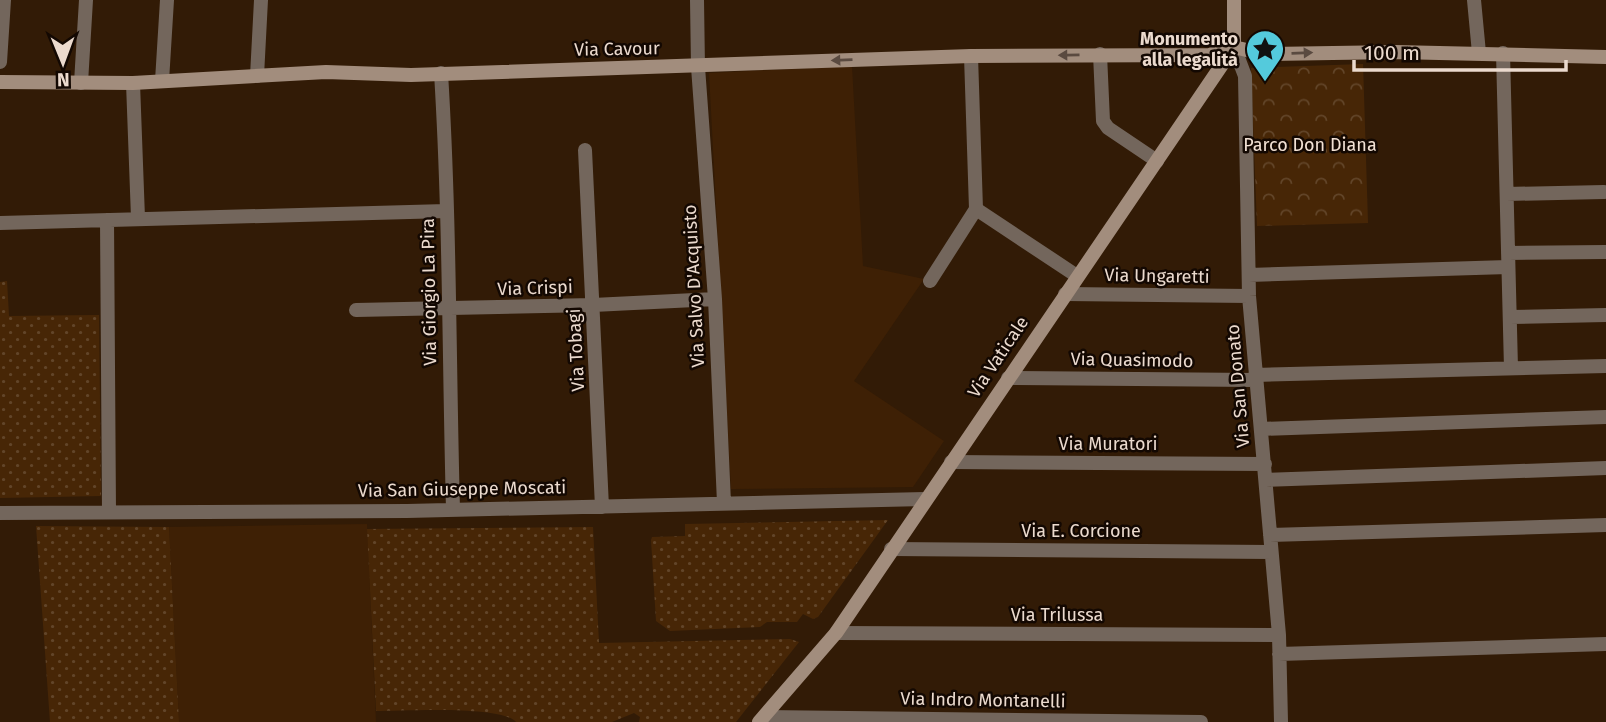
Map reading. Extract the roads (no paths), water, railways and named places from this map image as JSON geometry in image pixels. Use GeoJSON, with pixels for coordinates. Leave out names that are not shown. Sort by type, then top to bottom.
{"type":"FeatureCollection","features":[{"type":"Feature","properties":{"kind":"street"},"geometry":{"type":"LineString","coordinates":[[0,62],[4,0]]}},
{"type":"Feature","properties":{"kind":"street"},"geometry":{"type":"LineString","coordinates":[[81,83],[86,0]]}},
{"type":"Feature","properties":{"kind":"street"},"geometry":{"type":"LineString","coordinates":[[162,81],[167,0]]}},
{"type":"Feature","properties":{"kind":"street"},"geometry":{"type":"LineString","coordinates":[[257,76],[261,0]]}},
{"type":"Feature","properties":{"kind":"street","name":"Via Salvo D'Acquisto"},"geometry":{"type":"LineString","coordinates":[[697,0],[698,67],[715,299],[724,503]]}},
{"type":"Feature","properties":{"kind":"street"},"geometry":{"type":"LineString","coordinates":[[1234,0],[1234,47],[1263,54],[1479,52],[1606,57]]}},
{"type":"Feature","properties":{"kind":"street"},"geometry":{"type":"LineString","coordinates":[[1474,0],[1479,52]]}},
{"type":"Feature","properties":{"kind":"street","name":"Via Cavour"},"geometry":{"type":"LineString","coordinates":[[0,82],[133,83],[326,72],[411,75],[971,56],[1210,55],[1234,47]]}},
{"type":"Feature","properties":{"kind":"street","name":"Via Vaticale"},"geometry":{"type":"LineString","coordinates":[[762,719],[836,633],[1234,47]]}},
{"type":"Feature","properties":{"kind":"street","name":"Via San Donato"},"geometry":{"type":"LineString","coordinates":[[1234,47],[1245,76],[1249,296],[1279,635],[1282,722]]}},
{"type":"Feature","properties":{"kind":"street"},"geometry":{"type":"LineString","coordinates":[[1503,53],[1511,368]]}},
{"type":"Feature","properties":{"kind":"street"},"geometry":{"type":"LineString","coordinates":[[1100,54],[1103,121],[1108,128],[1157,161]]}},
{"type":"Feature","properties":{"kind":"street"},"geometry":{"type":"LineString","coordinates":[[930,281],[976,209],[971,56]]}},
{"type":"Feature","properties":{"kind":"street","name":"Via Giorgio La Pira"},"geometry":{"type":"LineString","coordinates":[[442,74],[453,509]]}},
{"type":"Feature","properties":{"kind":"street"},"geometry":{"type":"LineString","coordinates":[[133,83],[134,174],[138,218]]}},
{"type":"Feature","properties":{"kind":"street","name":"Via Tobagi"},"geometry":{"type":"LineString","coordinates":[[585,150],[602,507]]}},
{"type":"Feature","properties":{"kind":"street"},"geometry":{"type":"LineString","coordinates":[[1507,194],[1604,192]]}},
{"type":"Feature","properties":{"kind":"street"},"geometry":{"type":"LineString","coordinates":[[976,209],[1077,276]]}},
{"type":"Feature","properties":{"kind":"street"},"geometry":{"type":"LineString","coordinates":[[0,223],[446,211]]}},
{"type":"Feature","properties":{"kind":"street"},"geometry":{"type":"LineString","coordinates":[[107,220],[109,512]]}},
{"type":"Feature","properties":{"kind":"street"},"geometry":{"type":"LineString","coordinates":[[1249,275],[1606,252]]}},
{"type":"Feature","properties":{"kind":"street","name":"Via Ungaretti"},"geometry":{"type":"LineString","coordinates":[[1065,294],[1249,296]]}},
{"type":"Feature","properties":{"kind":"street","name":"Via Crispi"},"geometry":{"type":"LineString","coordinates":[[356,310],[447,310],[715,299]]}},
{"type":"Feature","properties":{"kind":"street"},"geometry":{"type":"LineString","coordinates":[[1510,317],[1606,315]]}},
{"type":"Feature","properties":{"kind":"street","name":"Via Quasimodo"},"geometry":{"type":"LineString","coordinates":[[1008,378],[1255,378],[1606,366]]}},
{"type":"Feature","properties":{"kind":"street"},"geometry":{"type":"LineString","coordinates":[[1261,429],[1606,417]]}},
{"type":"Feature","properties":{"kind":"street","name":"Via Muratori"},"geometry":{"type":"LineString","coordinates":[[951,462],[1265,464]]}},
{"type":"Feature","properties":{"kind":"street"},"geometry":{"type":"LineString","coordinates":[[1266,480],[1606,468]]}},
{"type":"Feature","properties":{"kind":"street","name":"Via San Giuseppe Moscati"},"geometry":{"type":"LineString","coordinates":[[0,513],[602,507],[925,499]]}},
{"type":"Feature","properties":{"kind":"street"},"geometry":{"type":"LineString","coordinates":[[1270,535],[1606,525]]}},
{"type":"Feature","properties":{"kind":"street","name":"Via E. Corcione"},"geometry":{"type":"LineString","coordinates":[[891,549],[1270,552]]}},
{"type":"Feature","properties":{"kind":"street","name":"Via Trilussa"},"geometry":{"type":"LineString","coordinates":[[836,633],[1279,635]]}},
{"type":"Feature","properties":{"kind":"street"},"geometry":{"type":"LineString","coordinates":[[1279,653],[1606,644]]}},
{"type":"Feature","properties":{"kind":"street","name":"Via Indro Montanelli"},"geometry":{"type":"LineString","coordinates":[[762,719],[1201,722]]}},
{"type":"Feature","properties":{"kind":"place","name":"Monumento alla legalità"},"geometry":{"type":"Point","coordinates":[1265,83]}},
{"type":"Feature","properties":{"kind":"park label","name":"Parco Don Diana"},"geometry":{"type":"Point","coordinates":[1310,145]}}]}
